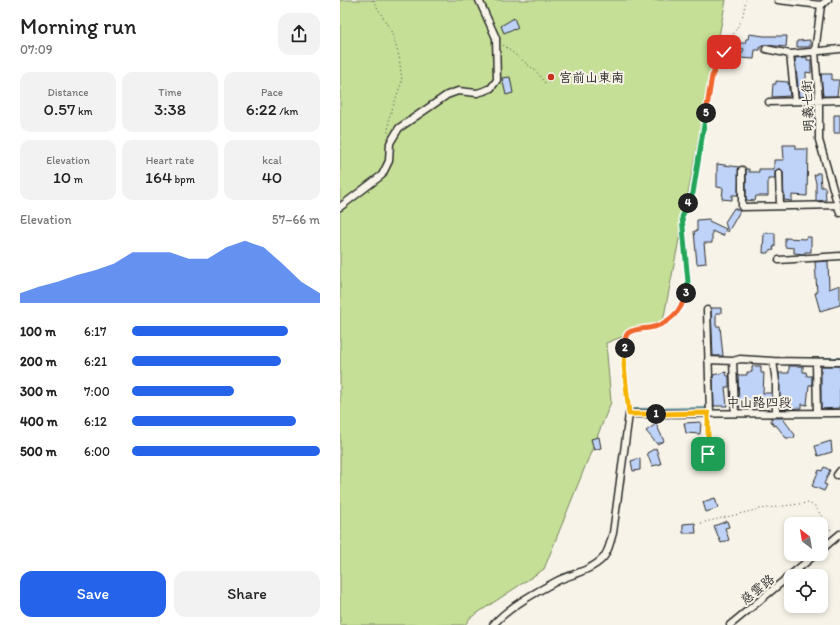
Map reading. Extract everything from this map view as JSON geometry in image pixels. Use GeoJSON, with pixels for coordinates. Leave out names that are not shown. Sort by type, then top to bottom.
{"type":"FeatureCollection","features":[{"type":"Feature","properties":{"kind":"street"},"geometry":{"type":"LineString","coordinates":[[340,207],[382,174],[389,161],[390,144],[399,128],[448,95],[458,91],[478,93],[484,92],[491,88],[497,80],[496,38],[479,0]]}},
{"type":"Feature","properties":{"kind":"street"},"geometry":{"type":"LineString","coordinates":[[778,0],[821,5],[828,0]]}},
{"type":"Feature","properties":{"kind":"street","name":"明義七街"},"geometry":{"type":"LineString","coordinates":[[821,5],[815,52],[819,100],[819,140],[840,213]]}},
{"type":"Feature","properties":{"kind":"street"},"geometry":{"type":"LineString","coordinates":[[766,49],[790,54],[840,49]]}},
{"type":"Feature","properties":{"kind":"street"},"geometry":{"type":"LineString","coordinates":[[790,54],[795,101]]}},
{"type":"Feature","properties":{"kind":"street"},"geometry":{"type":"LineString","coordinates":[[768,102],[840,100]]}},
{"type":"Feature","properties":{"kind":"street"},"geometry":{"type":"LineString","coordinates":[[742,170],[742,207],[838,205]]}},
{"type":"Feature","properties":{"kind":"street"},"geometry":{"type":"LineString","coordinates":[[779,173],[780,206]]}},
{"type":"Feature","properties":{"kind":"street"},"geometry":{"type":"LineString","coordinates":[[779,260],[840,256]]}},
{"type":"Feature","properties":{"kind":"street"},"geometry":{"type":"LineString","coordinates":[[707,310],[709,413]]}},
{"type":"Feature","properties":{"kind":"street"},"geometry":{"type":"LineString","coordinates":[[708,360],[733,361],[740,359],[840,362]]}},
{"type":"Feature","properties":{"kind":"street"},"geometry":{"type":"LineString","coordinates":[[733,361],[735,413]]}},
{"type":"Feature","properties":{"kind":"street"},"geometry":{"type":"LineString","coordinates":[[773,361],[776,382],[776,413]]}},
{"type":"Feature","properties":{"kind":"street"},"geometry":{"type":"LineString","coordinates":[[816,362],[816,413]]}},
{"type":"Feature","properties":{"kind":"street","name":"中山路四段"},"geometry":{"type":"LineString","coordinates":[[629,414],[840,413]]}},
{"type":"Feature","properties":{"kind":"street"},"geometry":{"type":"LineString","coordinates":[[493,625],[501,616],[529,597],[558,581],[588,568],[602,559],[608,550],[613,533],[629,414]]}},
{"type":"Feature","properties":{"kind":"street"},"geometry":{"type":"LineString","coordinates":[[828,544],[838,536]]}},
{"type":"Feature","properties":{"kind":"street","name":"慈雲路"},"geometry":{"type":"LineString","coordinates":[[730,625],[808,561]]}},
{"type":"Feature","properties":{"kind":"path"},"geometry":{"type":"LineString","coordinates":[[373,0],[392,33],[399,56],[402,81],[389,118],[388,131],[390,144]]}},
{"type":"Feature","properties":{"kind":"path"},"geometry":{"type":"LineString","coordinates":[[629,414],[624,365],[625,338],[628,333],[652,327],[668,320],[677,313],[683,304],[688,282],[682,217],[693,193],[712,76],[716,65],[742,19],[746,0]]}},
{"type":"Feature","properties":{"kind":"path"},"geometry":{"type":"LineString","coordinates":[[496,38],[514,55],[536,72],[545,83],[549,82],[552,77]]}},
{"type":"Feature","properties":{"kind":"path"},"geometry":{"type":"LineString","coordinates":[[708,454],[709,413]]}},
{"type":"Feature","properties":{"kind":"path"},"geometry":{"type":"LineString","coordinates":[[701,523],[760,509],[808,503],[815,506],[838,536]]}},
{"type":"Feature","properties":{"kind":"green space"},"geometry":{"type":"Polygon","coordinates":[[[340,0],[726,0],[663,321],[606,343],[611,402],[544,569],[470,618],[465,625],[340,625],[340,0]]]}},
{"type":"Feature","properties":{"kind":"building"},"geometry":{"type":"Polygon","coordinates":[[[514,18],[518,28],[504,33],[501,26],[514,18]]]}},
{"type":"Feature","properties":{"kind":"building"},"geometry":{"type":"Polygon","coordinates":[[[749,34],[764,36],[787,36],[786,47],[765,45],[760,47],[760,50],[755,50],[754,59],[740,58],[744,49],[739,48],[740,43],[745,43],[749,34]]]}},
{"type":"Feature","properties":{"kind":"building"},"geometry":{"type":"Polygon","coordinates":[[[810,40],[810,47],[797,47],[797,41],[810,40]]]}},
{"type":"Feature","properties":{"kind":"building"},"geometry":{"type":"Polygon","coordinates":[[[807,57],[807,60],[811,60],[811,73],[806,72],[806,83],[810,84],[810,96],[799,97],[795,58],[807,57]]]}},
{"type":"Feature","properties":{"kind":"building"},"geometry":{"type":"Polygon","coordinates":[[[821,74],[832,74],[832,80],[839,80],[837,96],[823,96],[821,74]]]}},
{"type":"Feature","properties":{"kind":"building"},"geometry":{"type":"Polygon","coordinates":[[[510,77],[513,93],[506,95],[502,78],[510,77]]]}},
{"type":"Feature","properties":{"kind":"building"},"geometry":{"type":"Polygon","coordinates":[[[776,81],[788,82],[790,96],[772,97],[773,84],[776,84],[776,81]]]}},
{"type":"Feature","properties":{"kind":"building"},"geometry":{"type":"Polygon","coordinates":[[[834,115],[840,115],[840,133],[834,133],[834,115]]]}},
{"type":"Feature","properties":{"kind":"building"},"geometry":{"type":"Polygon","coordinates":[[[783,145],[796,145],[796,149],[808,149],[807,196],[792,195],[792,201],[784,200],[783,172],[781,169],[778,169],[775,171],[775,179],[768,179],[768,196],[756,196],[755,201],[746,200],[746,169],[749,169],[749,172],[759,172],[759,169],[774,169],[774,160],[784,160],[783,145]]]}},
{"type":"Feature","properties":{"kind":"building"},"geometry":{"type":"Polygon","coordinates":[[[717,164],[739,167],[738,195],[732,195],[732,200],[722,199],[723,188],[717,187],[717,164]]]}},
{"type":"Feature","properties":{"kind":"building"},"geometry":{"type":"Polygon","coordinates":[[[816,173],[820,173],[821,187],[825,187],[826,200],[816,201],[816,183],[814,175],[816,175],[816,173]]]}},
{"type":"Feature","properties":{"kind":"building"},"geometry":{"type":"Polygon","coordinates":[[[734,208],[740,211],[728,232],[725,222],[734,208]]]}},
{"type":"Feature","properties":{"kind":"building"},"geometry":{"type":"Polygon","coordinates":[[[709,219],[709,221],[726,229],[723,236],[712,231],[712,243],[704,243],[706,263],[697,264],[694,231],[697,231],[697,220],[709,219]]]}},
{"type":"Feature","properties":{"kind":"building"},"geometry":{"type":"Polygon","coordinates":[[[764,233],[775,233],[775,247],[773,247],[774,250],[769,251],[769,253],[763,253],[764,233]]]}},
{"type":"Feature","properties":{"kind":"building"},"geometry":{"type":"Polygon","coordinates":[[[806,237],[811,237],[811,252],[805,252],[805,254],[794,253],[794,248],[785,247],[785,238],[806,239],[806,237]]]}},
{"type":"Feature","properties":{"kind":"building"},"geometry":{"type":"Polygon","coordinates":[[[828,261],[829,289],[840,285],[840,305],[820,311],[815,293],[817,293],[815,262],[828,261]]]}},
{"type":"Feature","properties":{"kind":"building"},"geometry":{"type":"Polygon","coordinates":[[[711,308],[721,308],[721,313],[716,313],[716,326],[720,326],[723,356],[713,356],[711,308]]]}},
{"type":"Feature","properties":{"kind":"building"},"geometry":{"type":"Polygon","coordinates":[[[752,366],[761,366],[761,373],[764,373],[763,393],[772,393],[772,405],[763,405],[764,407],[739,407],[738,375],[747,375],[747,372],[752,372],[752,366]]]}},
{"type":"Feature","properties":{"kind":"building"},"geometry":{"type":"Polygon","coordinates":[[[789,366],[803,366],[803,372],[806,372],[807,376],[812,376],[812,385],[809,385],[807,405],[802,404],[802,408],[780,409],[779,373],[789,373],[789,366]]]}},
{"type":"Feature","properties":{"kind":"building"},"geometry":{"type":"Polygon","coordinates":[[[821,366],[840,366],[840,408],[821,409],[821,366]]]}},
{"type":"Feature","properties":{"kind":"building"},"geometry":{"type":"Polygon","coordinates":[[[726,372],[727,376],[729,376],[729,387],[725,387],[727,406],[714,406],[713,375],[726,372]]]}},
{"type":"Feature","properties":{"kind":"building"},"geometry":{"type":"Polygon","coordinates":[[[771,418],[784,418],[795,435],[794,438],[786,438],[776,425],[774,426],[771,418]]]}},
{"type":"Feature","properties":{"kind":"building"},"geometry":{"type":"Polygon","coordinates":[[[701,422],[700,434],[686,433],[684,423],[701,422]]]}},
{"type":"Feature","properties":{"kind":"building"},"geometry":{"type":"Polygon","coordinates":[[[656,424],[664,441],[657,444],[646,431],[656,424]]]}},
{"type":"Feature","properties":{"kind":"building"},"geometry":{"type":"Polygon","coordinates":[[[599,437],[601,448],[594,450],[591,439],[599,437]]]}},
{"type":"Feature","properties":{"kind":"building"},"geometry":{"type":"Polygon","coordinates":[[[831,441],[832,452],[818,456],[815,446],[831,441]]]}},
{"type":"Feature","properties":{"kind":"building"},"geometry":{"type":"Polygon","coordinates":[[[656,448],[661,464],[652,466],[647,453],[656,448]]]}},
{"type":"Feature","properties":{"kind":"building"},"geometry":{"type":"Polygon","coordinates":[[[640,458],[640,470],[633,471],[631,461],[640,458]]]}},
{"type":"Feature","properties":{"kind":"building"},"geometry":{"type":"Polygon","coordinates":[[[824,467],[830,470],[824,484],[827,485],[824,491],[812,486],[819,470],[822,471],[824,467]]]}},
{"type":"Feature","properties":{"kind":"building"},"geometry":{"type":"Polygon","coordinates":[[[715,498],[718,508],[706,512],[703,502],[715,498]]]}},
{"type":"Feature","properties":{"kind":"building"},"geometry":{"type":"Polygon","coordinates":[[[727,521],[729,527],[725,528],[729,540],[721,543],[714,526],[727,521]]]}},
{"type":"Feature","properties":{"kind":"building"},"geometry":{"type":"Polygon","coordinates":[[[695,523],[696,533],[683,533],[683,524],[695,523]]]}},
{"type":"Feature","properties":{"kind":"waterway"},"geometry":{"type":"LineString","coordinates":[[765,358],[840,358]]}},
{"type":"Feature","properties":{"kind":"waterway"},"geometry":{"type":"LineString","coordinates":[[632,409],[708,408]]}},
{"type":"Feature","properties":{"kind":"place","name":"宮前山東南"},"geometry":{"type":"Point","coordinates":[551,77]}},
{"type":"Feature","properties":{"kind":"route"},"geometry":{"type":"LineString","coordinates":[[708,454],[708,413],[629,414],[624,365],[625,338],[628,333],[652,327],[668,320],[677,313],[683,304],[688,282],[682,217],[693,193],[712,76],[716,65],[724,52]]}}]}
